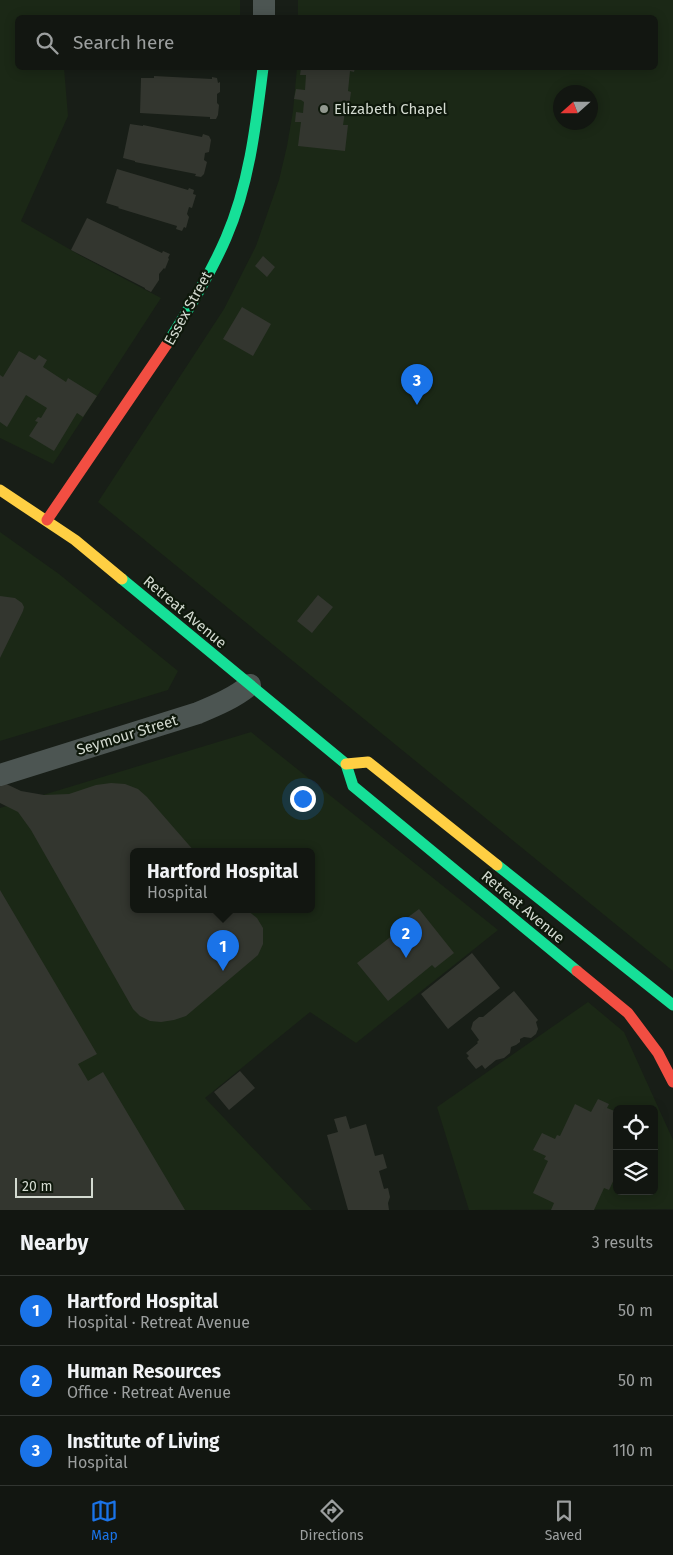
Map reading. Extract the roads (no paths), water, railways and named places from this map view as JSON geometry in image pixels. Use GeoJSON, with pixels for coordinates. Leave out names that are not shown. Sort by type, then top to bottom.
{"type":"FeatureCollection","features":[{"type":"Feature","properties":{"kind":"main road","name":"Essex Street"},"geometry":{"type":"LineString","coordinates":[[47,520],[166,348],[199,292],[226,236],[244,181],[258,118],[263,70]]}},
{"type":"Feature","properties":{"kind":"main road","name":"Retreat Avenue"},"geometry":{"type":"LineString","coordinates":[[0,490],[75,540],[346,764],[353,786],[628,1013],[649,1039],[673,1082]]}},
{"type":"Feature","properties":{"kind":"main road","name":"Retreat Avenue"},"geometry":{"type":"LineString","coordinates":[[346,764],[368,762],[673,1005]]}},
{"type":"Feature","properties":{"kind":"main road","name":"Retreat Avenue"},"geometry":{"type":"LineString","coordinates":[[653,989],[673,1011]]}},
{"type":"Feature","properties":{"kind":"street"},"geometry":{"type":"LineString","coordinates":[[264,0],[264,15]]}},
{"type":"Feature","properties":{"kind":"street","name":"Seymour Street"},"geometry":{"type":"LineString","coordinates":[[0,774],[198,713],[222,704],[250,685]]}},
{"type":"Feature","properties":{"kind":"place","name":"Elizabeth Chapel"},"geometry":{"type":"Point","coordinates":[324,109]}},
{"type":"Feature","properties":{"kind":"place","name":"Institute of Living"},"geometry":{"type":"Point","coordinates":[417,405]}},
{"type":"Feature","properties":{"kind":"place","name":"Human Resources"},"geometry":{"type":"Point","coordinates":[406,958]}},
{"type":"Feature","properties":{"kind":"place","name":"Hartford Hospital"},"geometry":{"type":"Point","coordinates":[223,971]}}]}
